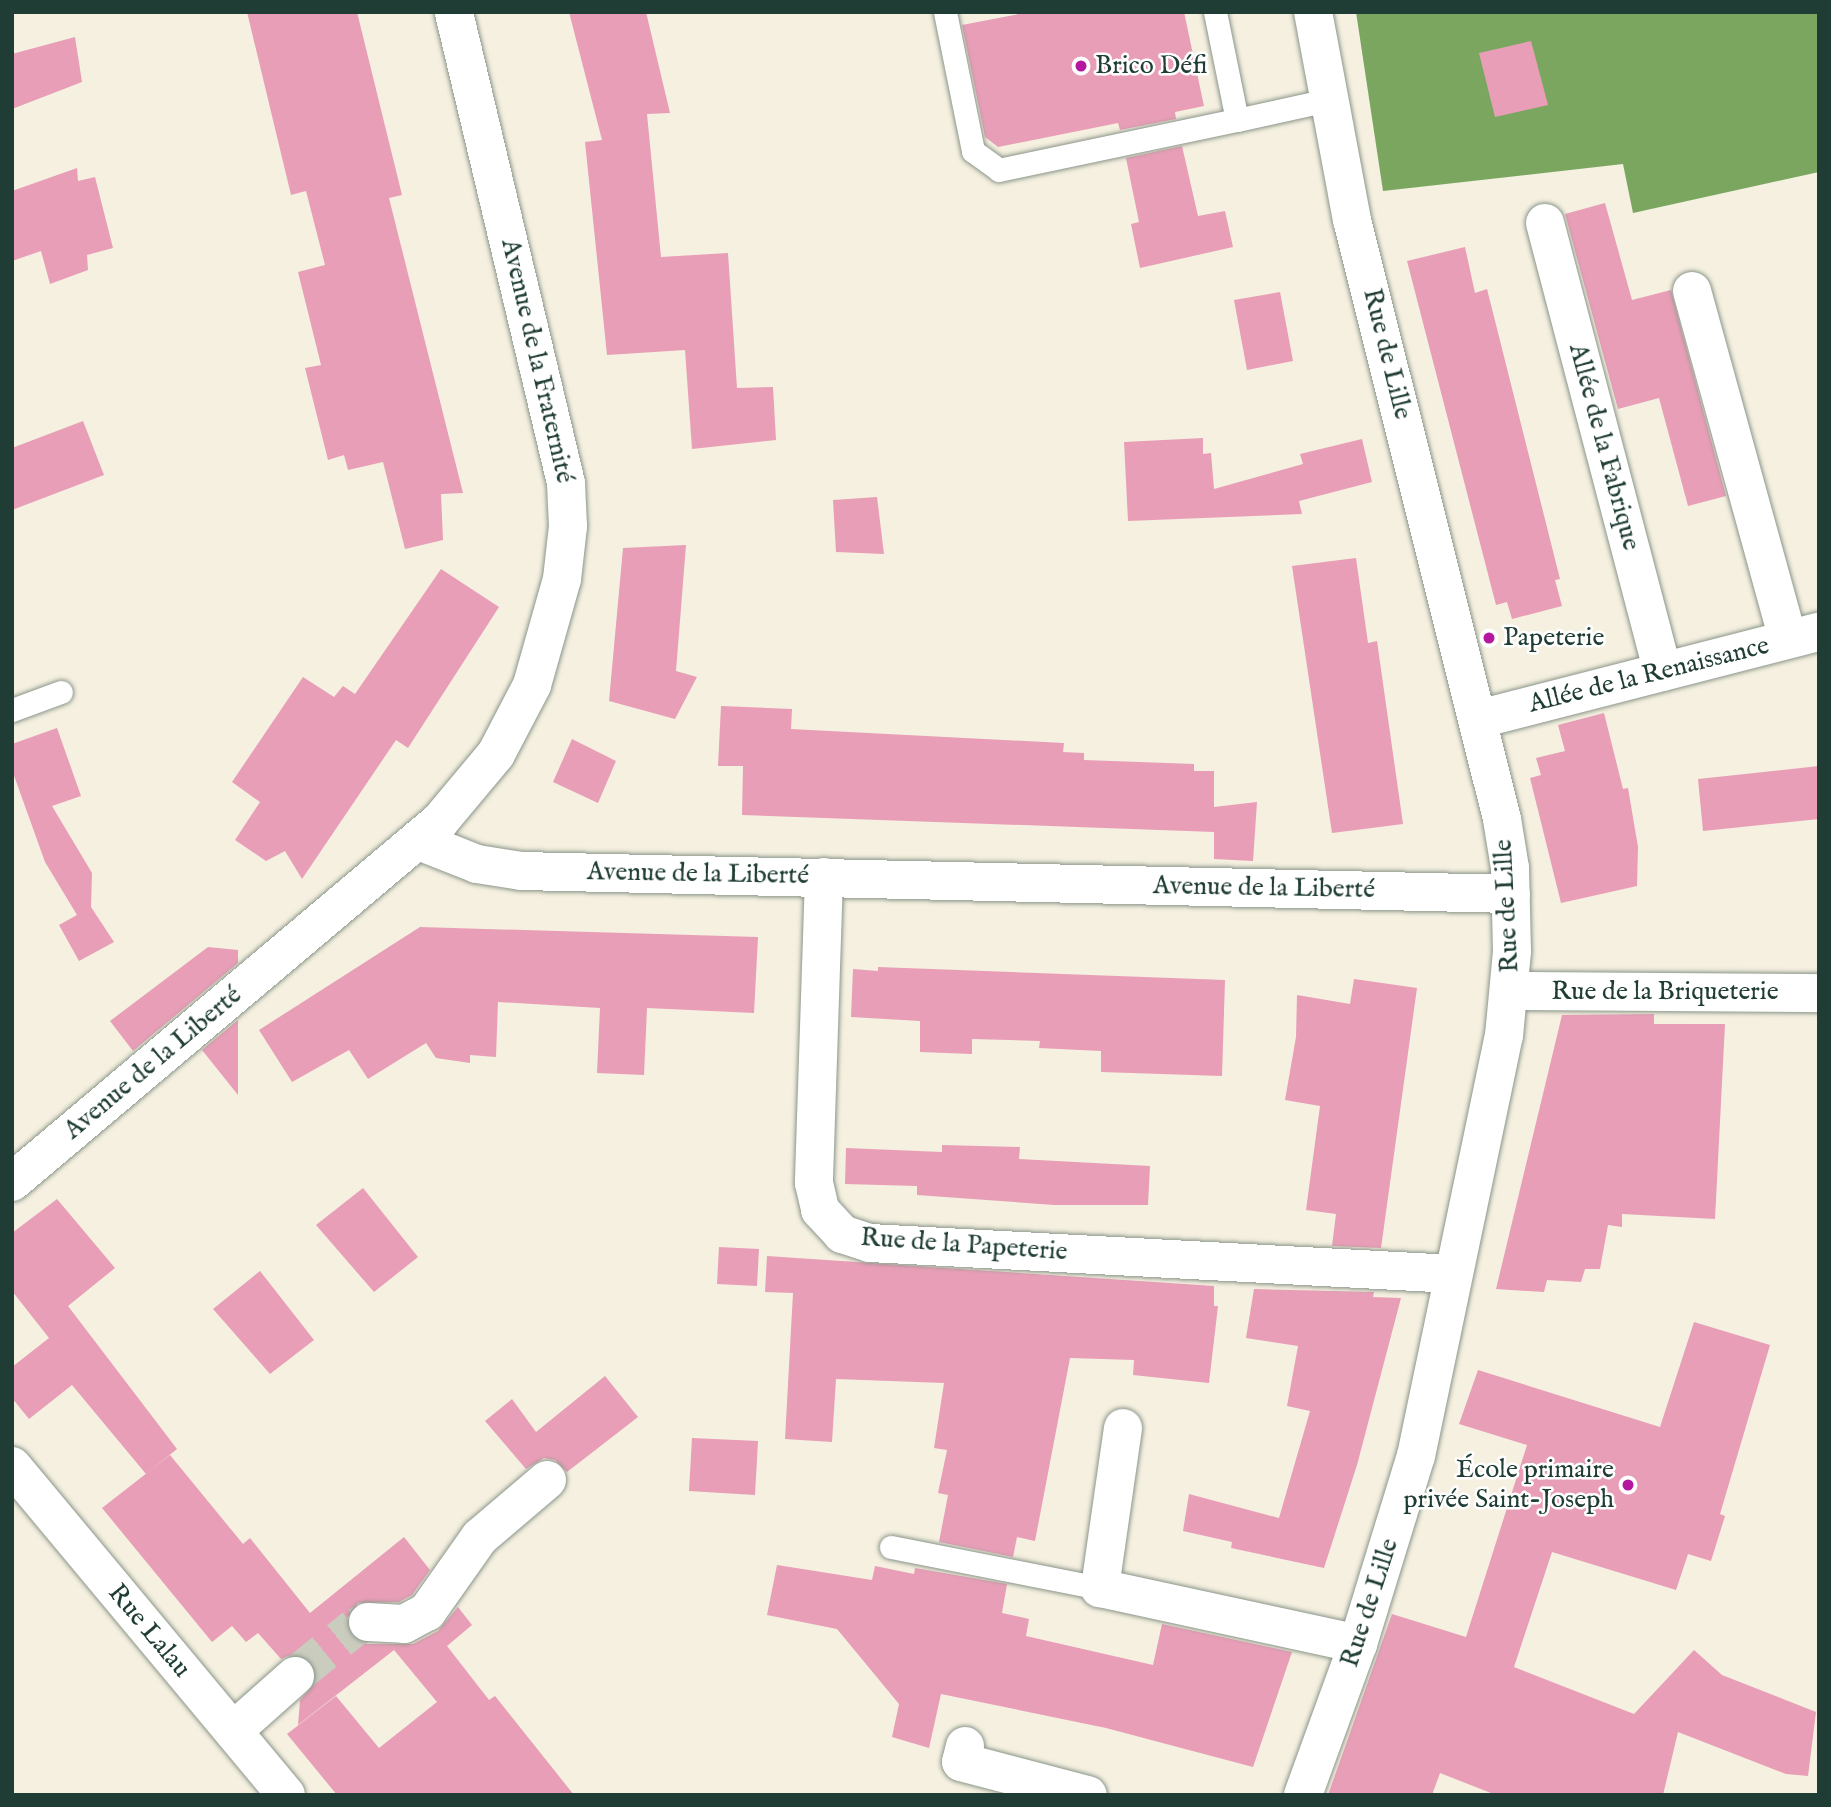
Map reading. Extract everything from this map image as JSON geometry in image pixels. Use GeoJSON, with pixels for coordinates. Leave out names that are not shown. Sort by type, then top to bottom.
{"type":"FeatureCollection","features":[{"type":"Feature","properties":{"kind":"street","name":"Avenue de la Fraternité"},"geometry":{"type":"LineString","coordinates":[[419,841],[479,778],[520,712],[557,605],[568,526],[563,458],[454,12]]}},
{"type":"Feature","properties":{"kind":"street","name":"Rue de Lille"},"geometry":{"type":"LineString","coordinates":[[1303,1795],[1357,1644],[1416,1456],[1510,991],[1511,894],[1502,819],[1352,220],[1313,12]]}},
{"type":"Feature","properties":{"kind":"street","name":"Allée de la Fabrique"},"geometry":{"type":"LineString","coordinates":[[1545,223],[1663,672]]}},
{"type":"Feature","properties":{"kind":"street"},"geometry":{"type":"LineString","coordinates":[[1692,291],[1803,635]]}},
{"type":"Feature","properties":{"kind":"street","name":"Allée de la Renaissance"},"geometry":{"type":"LineString","coordinates":[[1479,719],[1803,635]]}},
{"type":"Feature","properties":{"kind":"street","name":"Avenue de la Liberté"},"geometry":{"type":"LineString","coordinates":[[12,1182],[419,841],[477,864],[521,871],[1511,894]]}},
{"type":"Feature","properties":{"kind":"street","name":"Rue de la Papeterie"},"geometry":{"type":"LineString","coordinates":[[824,877],[814,1183],[820,1210],[842,1234],[870,1243],[1453,1274]]}},
{"type":"Feature","properties":{"kind":"street","name":"Rue de la Briqueterie"},"geometry":{"type":"LineString","coordinates":[[1510,991],[1819,993]]}},
{"type":"Feature","properties":{"kind":"street"},"geometry":{"type":"LineString","coordinates":[[1123,1428],[1100,1588],[1357,1644]]}},
{"type":"Feature","properties":{"kind":"street","name":"Rue Lalau"},"geometry":{"type":"LineString","coordinates":[[12,1466],[286,1795]]}},
{"type":"Feature","properties":{"kind":"street"},"geometry":{"type":"LineString","coordinates":[[368,1622],[404,1624],[427,1612],[480,1537],[547,1480]]}},
{"type":"Feature","properties":{"kind":"street"},"geometry":{"type":"LineString","coordinates":[[233,1731],[295,1676]]}},
{"type":"Feature","properties":{"kind":"street"},"geometry":{"type":"LineString","coordinates":[[965,1746],[961,1762],[1088,1795]]}},
{"type":"Feature","properties":{"kind":"lane"},"geometry":{"type":"LineString","coordinates":[[945,12],[973,151],[999,170],[1328,100]]}},
{"type":"Feature","properties":{"kind":"lane"},"geometry":{"type":"LineString","coordinates":[[1215,12],[1237,120]]}},
{"type":"Feature","properties":{"kind":"lane"},"geometry":{"type":"LineString","coordinates":[[12,710],[61,692]]}},
{"type":"Feature","properties":{"kind":"lane"},"geometry":{"type":"LineString","coordinates":[[891,1547],[1100,1588]]}},
{"type":"Feature","properties":{"kind":"green space"},"geometry":{"type":"Polygon","coordinates":[[[1356,12],[1819,12],[1819,172],[1633,213],[1623,164],[1383,191],[1356,12]]]}},
{"type":"Feature","properties":{"kind":"building"},"geometry":{"type":"Polygon","coordinates":[[[247,12],[357,12],[402,195],[389,198],[463,493],[441,494],[443,540],[405,549],[383,462],[348,470],[344,455],[328,460],[305,368],[321,365],[298,272],[325,265],[306,191],[291,195],[247,12]]]}},
{"type":"Feature","properties":{"kind":"building"},"geometry":{"type":"Polygon","coordinates":[[[569,12],[646,12],[670,113],[647,114],[661,257],[728,253],[737,388],[773,387],[776,440],[692,449],[685,350],[607,355],[585,142],[602,140],[569,12]]]}},
{"type":"Feature","properties":{"kind":"building","name":"Brico Défi"},"geometry":{"type":"Polygon","coordinates":[[[1029,12],[1184,12],[1204,106],[1175,112],[1176,119],[1120,130],[1118,123],[998,147],[985,137],[962,25],[1029,12]]]}},
{"type":"Feature","properties":{"kind":"building"},"geometry":{"type":"Polygon","coordinates":[[[75,37],[82,82],[12,109],[12,54],[75,37]]]}},
{"type":"Feature","properties":{"kind":"building"},"geometry":{"type":"Polygon","coordinates":[[[1531,41],[1548,105],[1495,117],[1479,53],[1531,41]]]}},
{"type":"Feature","properties":{"kind":"building"},"geometry":{"type":"Polygon","coordinates":[[[1182,146],[1198,216],[1225,211],[1233,247],[1140,268],[1131,224],[1139,222],[1126,158],[1182,146]]]}},
{"type":"Feature","properties":{"kind":"building"},"geometry":{"type":"Polygon","coordinates":[[[77,168],[78,181],[95,177],[113,248],[87,255],[88,270],[50,284],[41,251],[12,261],[12,191],[77,168]]]}},
{"type":"Feature","properties":{"kind":"building"},"geometry":{"type":"Polygon","coordinates":[[[1605,203],[1632,300],[1671,290],[1726,496],[1688,506],[1659,398],[1618,409],[1565,214],[1605,203]]]}},
{"type":"Feature","properties":{"kind":"building"},"geometry":{"type":"Polygon","coordinates":[[[1465,247],[1475,293],[1487,289],[1560,579],[1555,580],[1562,606],[1512,619],[1507,602],[1496,605],[1407,261],[1465,247]]]}},
{"type":"Feature","properties":{"kind":"building"},"geometry":{"type":"Polygon","coordinates":[[[1280,292],[1293,361],[1247,370],[1234,300],[1280,292]]]}},
{"type":"Feature","properties":{"kind":"building"},"geometry":{"type":"Polygon","coordinates":[[[83,421],[104,475],[12,510],[12,448],[83,421]]]}},
{"type":"Feature","properties":{"kind":"building"},"geometry":{"type":"Polygon","coordinates":[[[1203,438],[1203,454],[1211,453],[1214,489],[1303,464],[1300,454],[1362,439],[1372,482],[1299,501],[1302,514],[1128,521],[1124,442],[1203,438]]]}},
{"type":"Feature","properties":{"kind":"building"},"geometry":{"type":"Polygon","coordinates":[[[877,497],[884,554],[836,552],[833,500],[877,497]]]}},
{"type":"Feature","properties":{"kind":"building"},"geometry":{"type":"Polygon","coordinates":[[[686,545],[676,671],[697,677],[675,719],[609,701],[623,548],[686,545]]]}},
{"type":"Feature","properties":{"kind":"building"},"geometry":{"type":"Polygon","coordinates":[[[1356,558],[1368,643],[1377,641],[1403,824],[1332,833],[1292,566],[1356,558]]]}},
{"type":"Feature","properties":{"kind":"building"},"geometry":{"type":"Polygon","coordinates":[[[441,569],[499,607],[408,748],[396,740],[302,879],[285,851],[266,861],[235,840],[260,802],[232,782],[303,677],[334,697],[343,686],[355,694],[441,569]]]}},
{"type":"Feature","properties":{"kind":"building"},"geometry":{"type":"Polygon","coordinates":[[[721,706],[792,709],[791,729],[1064,743],[1063,752],[1084,753],[1084,760],[1194,764],[1194,771],[1214,771],[1214,807],[1257,802],[1253,861],[1214,859],[1214,832],[742,815],[743,766],[718,766],[721,706]]]}},
{"type":"Feature","properties":{"kind":"building"},"geometry":{"type":"Polygon","coordinates":[[[1604,713],[1623,789],[1628,788],[1638,847],[1637,886],[1561,903],[1530,778],[1541,775],[1536,758],[1565,751],[1558,725],[1604,713]]]}},
{"type":"Feature","properties":{"kind":"building"},"geometry":{"type":"Polygon","coordinates":[[[57,728],[81,796],[52,806],[92,873],[91,907],[114,942],[79,961],[59,925],[77,915],[45,862],[12,770],[12,744],[57,728]]]}},
{"type":"Feature","properties":{"kind":"building"},"geometry":{"type":"Polygon","coordinates":[[[572,739],[616,761],[598,803],[553,782],[572,739]]]}},
{"type":"Feature","properties":{"kind":"building"},"geometry":{"type":"Polygon","coordinates":[[[1819,766],[1819,819],[1703,831],[1698,779],[1819,766]]]}},
{"type":"Feature","properties":{"kind":"building"},"geometry":{"type":"Polygon","coordinates":[[[420,927],[758,937],[754,1013],[647,1008],[644,1075],[597,1073],[600,1008],[498,1002],[496,1057],[470,1055],[470,1063],[436,1058],[426,1043],[368,1079],[349,1050],[292,1082],[259,1030],[420,927]]]}},
{"type":"Feature","properties":{"kind":"building"},"geometry":{"type":"Polygon","coordinates":[[[208,947],[238,950],[238,963],[133,1051],[110,1021],[208,947]]]}},
{"type":"Feature","properties":{"kind":"building"},"geometry":{"type":"Polygon","coordinates":[[[878,967],[1225,980],[1222,1076],[1101,1072],[1101,1051],[1039,1048],[1040,1041],[972,1039],[972,1054],[920,1052],[920,1021],[851,1017],[853,969],[878,971],[878,967]]]}},
{"type":"Feature","properties":{"kind":"building"},"geometry":{"type":"Polygon","coordinates":[[[1354,979],[1417,988],[1381,1248],[1332,1246],[1336,1214],[1306,1210],[1320,1106],[1285,1100],[1296,1037],[1297,995],[1350,1004],[1354,979]]]}},
{"type":"Feature","properties":{"kind":"building"},"geometry":{"type":"Polygon","coordinates":[[[1654,1014],[1654,1024],[1725,1024],[1715,1219],[1622,1214],[1622,1227],[1608,1225],[1600,1269],[1585,1269],[1581,1282],[1547,1280],[1544,1292],[1496,1289],[1562,1015],[1654,1014]]]}},
{"type":"Feature","properties":{"kind":"building"},"geometry":{"type":"Polygon","coordinates":[[[238,1020],[238,1095],[202,1050],[238,1020]]]}},
{"type":"Feature","properties":{"kind":"building"},"geometry":{"type":"Polygon","coordinates":[[[942,1145],[1020,1147],[1019,1159],[1150,1166],[1148,1205],[1054,1205],[917,1195],[917,1186],[845,1184],[846,1148],[942,1152],[942,1145]]]}},
{"type":"Feature","properties":{"kind":"building"},"geometry":{"type":"Polygon","coordinates":[[[363,1188],[418,1257],[374,1292],[316,1225],[363,1188]]]}},
{"type":"Feature","properties":{"kind":"building"},"geometry":{"type":"Polygon","coordinates":[[[57,1199],[115,1268],[68,1306],[177,1449],[146,1474],[72,1385],[29,1419],[12,1398],[12,1367],[49,1338],[12,1291],[12,1233],[57,1199]]]}},
{"type":"Feature","properties":{"kind":"building"},"geometry":{"type":"Polygon","coordinates":[[[719,1247],[759,1249],[757,1286],[717,1284],[719,1247]]]}},
{"type":"Feature","properties":{"kind":"building"},"geometry":{"type":"Polygon","coordinates":[[[767,1256],[1214,1286],[1214,1306],[1218,1306],[1209,1383],[1133,1375],[1134,1360],[1070,1358],[1035,1541],[1017,1537],[1013,1557],[939,1542],[948,1495],[938,1493],[947,1450],[934,1448],[944,1383],[836,1379],[832,1442],[785,1439],[793,1293],[765,1292],[767,1256]]]}},
{"type":"Feature","properties":{"kind":"building"},"geometry":{"type":"Polygon","coordinates":[[[260,1271],[314,1340],[270,1374],[213,1309],[260,1271]]]}},
{"type":"Feature","properties":{"kind":"building"},"geometry":{"type":"Polygon","coordinates":[[[1254,1289],[1374,1292],[1373,1297],[1401,1298],[1357,1465],[1324,1568],[1231,1548],[1232,1542],[1183,1531],[1189,1494],[1279,1518],[1310,1411],[1287,1406],[1298,1346],[1246,1338],[1254,1289]]]}},
{"type":"Feature","properties":{"kind":"building"},"geometry":{"type":"Polygon","coordinates":[[[1694,1322],[1770,1345],[1720,1514],[1725,1516],[1711,1561],[1688,1554],[1676,1590],[1552,1552],[1514,1667],[1634,1714],[1694,1650],[1722,1675],[1816,1712],[1808,1776],[1786,1774],[1678,1732],[1663,1795],[1496,1795],[1440,1773],[1432,1795],[1328,1795],[1392,1614],[1466,1637],[1527,1445],[1459,1424],[1478,1370],[1660,1427],[1694,1322]]]}},
{"type":"Feature","properties":{"kind":"building"},"geometry":{"type":"Polygon","coordinates":[[[605,1376],[638,1417],[567,1472],[555,1460],[544,1458],[526,1469],[485,1421],[512,1399],[536,1432],[605,1376]]]}},
{"type":"Feature","properties":{"kind":"building"},"geometry":{"type":"Polygon","coordinates":[[[692,1438],[758,1441],[755,1495],[689,1491],[692,1438]]]}},
{"type":"Feature","properties":{"kind":"building"},"geometry":{"type":"Polygon","coordinates":[[[170,1455],[243,1544],[250,1538],[310,1613],[404,1537],[430,1570],[412,1595],[399,1602],[358,1603],[346,1620],[349,1632],[367,1644],[413,1644],[438,1631],[458,1607],[472,1625],[447,1646],[489,1700],[495,1696],[574,1795],[337,1795],[287,1734],[336,1696],[379,1748],[437,1702],[394,1650],[298,1725],[300,1700],[316,1682],[311,1661],[291,1655],[281,1659],[258,1633],[246,1642],[232,1626],[212,1642],[102,1508],[170,1455]]]}},
{"type":"Feature","properties":{"kind":"building"},"geometry":{"type":"Polygon","coordinates":[[[777,1565],[872,1580],[875,1566],[914,1574],[915,1568],[1007,1584],[1002,1613],[1029,1619],[1026,1636],[1153,1665],[1162,1624],[1292,1652],[1253,1767],[1106,1728],[941,1694],[929,1748],[892,1737],[899,1704],[837,1629],[767,1615],[777,1565]]]}},
{"type":"Feature","properties":{"kind":"tunnel"},"geometry":{"type":"LineString","coordinates":[[295,1676],[355,1627],[368,1622]]}},
{"type":"Feature","properties":{"kind":"place","name":"Brico Défi"},"geometry":{"type":"Point","coordinates":[1081,66]}},
{"type":"Feature","properties":{"kind":"place","name":"Papeterie"},"geometry":{"type":"Point","coordinates":[1489,638]}},
{"type":"Feature","properties":{"kind":"place","name":"École primaire privée Saint-Joseph"},"geometry":{"type":"Point","coordinates":[1628,1485]}}]}
